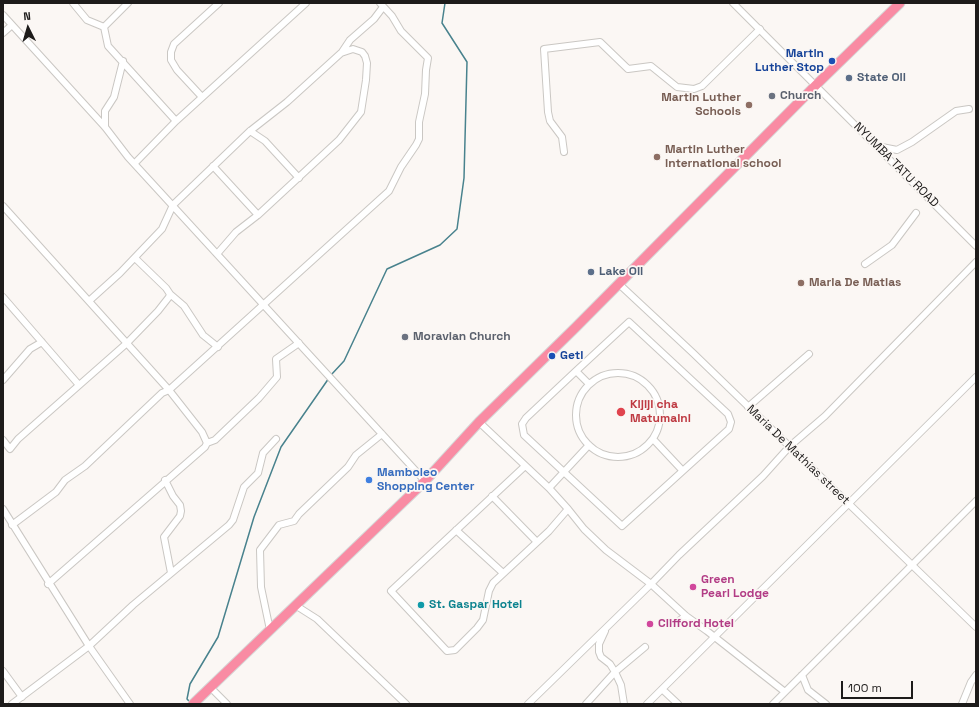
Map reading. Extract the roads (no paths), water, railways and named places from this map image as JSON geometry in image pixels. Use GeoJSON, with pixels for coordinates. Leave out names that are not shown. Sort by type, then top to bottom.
{"type":"FeatureCollection","features":[{"type":"Feature","properties":{"kind":"highway"},"geometry":{"type":"LineString","coordinates":[[193,704],[425,481],[478,422],[619,284],[816,85],[900,3]]}},
{"type":"Feature","properties":{"kind":"street"},"geometry":{"type":"LineString","coordinates":[[72,3],[87,20],[104,27]]}},
{"type":"Feature","properties":{"kind":"street"},"geometry":{"type":"LineString","coordinates":[[104,27],[128,3]]}},
{"type":"Feature","properties":{"kind":"street"},"geometry":{"type":"LineString","coordinates":[[202,98],[177,70],[171,60],[171,52],[174,44],[219,3]]}},
{"type":"Feature","properties":{"kind":"street"},"geometry":{"type":"LineString","coordinates":[[135,163],[176,121],[306,3]]}},
{"type":"Feature","properties":{"kind":"street","name":"NYUMBA TATU ROAD"},"geometry":{"type":"LineString","coordinates":[[733,3],[975,244]]}},
{"type":"Feature","properties":{"kind":"street"},"geometry":{"type":"LineString","coordinates":[[12,525],[56,492],[65,480],[85,466],[162,393],[169,390],[218,347],[389,191],[400,167],[419,139],[419,122],[425,94],[428,58],[401,31],[382,5],[374,19],[350,40],[341,53],[287,102],[250,131],[173,205],[162,229],[135,258],[89,301]]}},
{"type":"Feature","properties":{"kind":"street"},"geometry":{"type":"LineString","coordinates":[[3,15],[105,126],[135,163],[217,254],[425,481]]}},
{"type":"Feature","properties":{"kind":"street"},"geometry":{"type":"LineString","coordinates":[[3,33],[12,24]]}},
{"type":"Feature","properties":{"kind":"street"},"geometry":{"type":"LineString","coordinates":[[104,27],[108,46],[176,121]]}},
{"type":"Feature","properties":{"kind":"street"},"geometry":{"type":"LineString","coordinates":[[564,152],[562,137],[550,121],[548,112],[544,49],[600,42],[628,69],[651,66],[677,87],[694,89],[702,86],[760,29]]}},
{"type":"Feature","properties":{"kind":"street"},"geometry":{"type":"LineString","coordinates":[[217,254],[236,232],[258,216],[339,140],[361,112],[366,80],[365,56],[357,49],[341,53]]}},
{"type":"Feature","properties":{"kind":"street"},"geometry":{"type":"LineString","coordinates":[[105,126],[105,111],[114,98],[123,61]]}},
{"type":"Feature","properties":{"kind":"street"},"geometry":{"type":"LineString","coordinates":[[877,146],[897,150],[912,142],[956,111],[969,109]]}},
{"type":"Feature","properties":{"kind":"street"},"geometry":{"type":"LineString","coordinates":[[250,131],[265,141],[299,178]]}},
{"type":"Feature","properties":{"kind":"street"},"geometry":{"type":"LineString","coordinates":[[213,166],[258,216]]}},
{"type":"Feature","properties":{"kind":"street"},"geometry":{"type":"LineString","coordinates":[[3,206],[169,390],[202,432],[207,442]]}},
{"type":"Feature","properties":{"kind":"street"},"geometry":{"type":"LineString","coordinates":[[864,264],[892,245],[916,213]]}},
{"type":"Feature","properties":{"kind":"street"},"geometry":{"type":"LineString","coordinates":[[135,258],[166,288],[170,294],[184,306],[204,335],[218,347]]}},
{"type":"Feature","properties":{"kind":"street"},"geometry":{"type":"LineString","coordinates":[[528,704],[679,555],[763,476],[790,446],[825,416],[976,262]]}},
{"type":"Feature","properties":{"kind":"street","name":"Maria De Mathias street"},"geometry":{"type":"LineString","coordinates":[[619,284],[748,408],[790,446],[976,627]]}},
{"type":"Feature","properties":{"kind":"street"},"geometry":{"type":"LineString","coordinates":[[3,440],[10,449],[18,439],[127,343],[158,311],[170,294]]}},
{"type":"Feature","properties":{"kind":"street"},"geometry":{"type":"LineString","coordinates":[[3,297],[80,385]]}},
{"type":"Feature","properties":{"kind":"street"},"geometry":{"type":"LineString","coordinates":[[630,322],[728,414],[731,422],[729,429],[622,526],[524,435],[522,424],[576,371],[630,322]]}},
{"type":"Feature","properties":{"kind":"street"},"geometry":{"type":"LineString","coordinates":[[3,380],[30,349],[42,342]]}},
{"type":"Feature","properties":{"kind":"street"},"geometry":{"type":"LineString","coordinates":[[48,584],[165,480],[203,450],[207,442],[215,440],[259,398],[277,377],[275,364],[276,360],[299,343]]}},
{"type":"Feature","properties":{"kind":"street"},"geometry":{"type":"LineString","coordinates":[[748,408],[809,354]]}},
{"type":"Feature","properties":{"kind":"street"},"geometry":{"type":"LineString","coordinates":[[576,371],[588,384]]}},
{"type":"Feature","properties":{"kind":"street"},"geometry":{"type":"LineString","coordinates":[[614,373],[631,374],[641,379],[650,387],[656,396],[660,407],[659,424],[653,439],[642,450],[629,456],[615,457],[601,453],[582,438],[576,420],[578,400],[588,384],[598,378],[614,373]]}},
{"type":"Feature","properties":{"kind":"street"},"geometry":{"type":"LineString","coordinates":[[647,704],[716,638],[976,377]]}},
{"type":"Feature","properties":{"kind":"street"},"geometry":{"type":"LineString","coordinates":[[478,422],[524,467],[549,488],[584,529],[606,550],[651,584],[686,616],[785,692]]}},
{"type":"Feature","properties":{"kind":"street"},"geometry":{"type":"LineString","coordinates":[[270,630],[261,587],[260,550],[279,525],[294,522],[299,514],[348,467],[356,455],[382,434]]}},
{"type":"Feature","properties":{"kind":"street"},"geometry":{"type":"LineString","coordinates":[[12,704],[89,646],[171,572],[233,520],[244,487],[258,473],[263,453],[276,439]]}},
{"type":"Feature","properties":{"kind":"street"},"geometry":{"type":"LineString","coordinates":[[653,439],[682,470]]}},
{"type":"Feature","properties":{"kind":"street"},"geometry":{"type":"LineString","coordinates":[[549,488],[589,445]]}},
{"type":"Feature","properties":{"kind":"street"},"geometry":{"type":"LineString","coordinates":[[524,467],[391,591],[447,651],[455,650],[481,624],[491,586],[553,527],[568,509]]}},
{"type":"Feature","properties":{"kind":"street"},"geometry":{"type":"LineString","coordinates":[[165,480],[172,496],[180,505],[181,511],[180,516],[164,537],[171,572]]}},
{"type":"Feature","properties":{"kind":"street"},"geometry":{"type":"LineString","coordinates":[[492,496],[537,542]]}},
{"type":"Feature","properties":{"kind":"street"},"geometry":{"type":"LineString","coordinates":[[773,704],[976,501]]}},
{"type":"Feature","properties":{"kind":"street"},"geometry":{"type":"LineString","coordinates":[[3,509],[48,584],[130,704]]}},
{"type":"Feature","properties":{"kind":"street"},"geometry":{"type":"LineString","coordinates":[[456,530],[503,573]]}},
{"type":"Feature","properties":{"kind":"street"},"geometry":{"type":"LineString","coordinates":[[295,605],[317,619],[406,704]]}},
{"type":"Feature","properties":{"kind":"street"},"geometry":{"type":"LineString","coordinates":[[674,624],[686,616]]}},
{"type":"Feature","properties":{"kind":"street"},"geometry":{"type":"LineString","coordinates":[[607,626],[599,644],[599,652],[601,657],[610,664],[615,672],[621,685],[624,704]]}},
{"type":"Feature","properties":{"kind":"street"},"geometry":{"type":"LineString","coordinates":[[586,704],[615,672],[645,646]]}},
{"type":"Feature","properties":{"kind":"street"},"geometry":{"type":"LineString","coordinates":[[3,670],[22,697]]}},
{"type":"Feature","properties":{"kind":"street"},"geometry":{"type":"LineString","coordinates":[[802,675],[808,690],[826,704]]}},
{"type":"Feature","properties":{"kind":"street"},"geometry":{"type":"LineString","coordinates":[[962,704],[971,682],[976,675]]}},
{"type":"Feature","properties":{"kind":"street"},"geometry":{"type":"LineString","coordinates":[[211,688],[227,704]]}},
{"type":"Feature","properties":{"kind":"street"},"geometry":{"type":"LineString","coordinates":[[662,689],[678,704]]}},
{"type":"Feature","properties":{"kind":"waterway"},"geometry":{"type":"LineString","coordinates":[[331,375],[344,361],[387,269],[440,245],[457,229],[464,178],[467,62],[442,23],[445,3]]}},
{"type":"Feature","properties":{"kind":"waterway"},"geometry":{"type":"LineString","coordinates":[[190,702],[187,699],[190,684],[218,637],[254,517],[281,447],[329,378]]}},
{"type":"Feature","properties":{"kind":"place","name":"Martin Luther Stop"},"geometry":{"type":"Point","coordinates":[832,61]}},
{"type":"Feature","properties":{"kind":"place","name":"State Oil"},"geometry":{"type":"Point","coordinates":[849,78]}},
{"type":"Feature","properties":{"kind":"place","name":"Church"},"geometry":{"type":"Point","coordinates":[772,96]}},
{"type":"Feature","properties":{"kind":"place","name":"Martin Luther Schools"},"geometry":{"type":"Point","coordinates":[749,105]}},
{"type":"Feature","properties":{"kind":"place","name":"Martin Luther international school"},"geometry":{"type":"Point","coordinates":[657,157]}},
{"type":"Feature","properties":{"kind":"place","name":"Lake Oil"},"geometry":{"type":"Point","coordinates":[591,272]}},
{"type":"Feature","properties":{"kind":"place","name":"Maria De Matias"},"geometry":{"type":"Point","coordinates":[801,283]}},
{"type":"Feature","properties":{"kind":"place","name":"Moravian Church"},"geometry":{"type":"Point","coordinates":[405,337]}},
{"type":"Feature","properties":{"kind":"place","name":"Geti"},"geometry":{"type":"Point","coordinates":[552,356]}},
{"type":"Feature","properties":{"kind":"place","name":"Kijiji cha Matumaini"},"geometry":{"type":"Point","coordinates":[621,412]}},
{"type":"Feature","properties":{"kind":"place","name":"Mamboleo Shopping Center"},"geometry":{"type":"Point","coordinates":[369,480]}},
{"type":"Feature","properties":{"kind":"place","name":"Green Pearl Lodge"},"geometry":{"type":"Point","coordinates":[693,587]}},
{"type":"Feature","properties":{"kind":"place","name":"St. Gaspar Hotel"},"geometry":{"type":"Point","coordinates":[421,605]}},
{"type":"Feature","properties":{"kind":"place","name":"Clifford Hotel"},"geometry":{"type":"Point","coordinates":[650,624]}}]}
